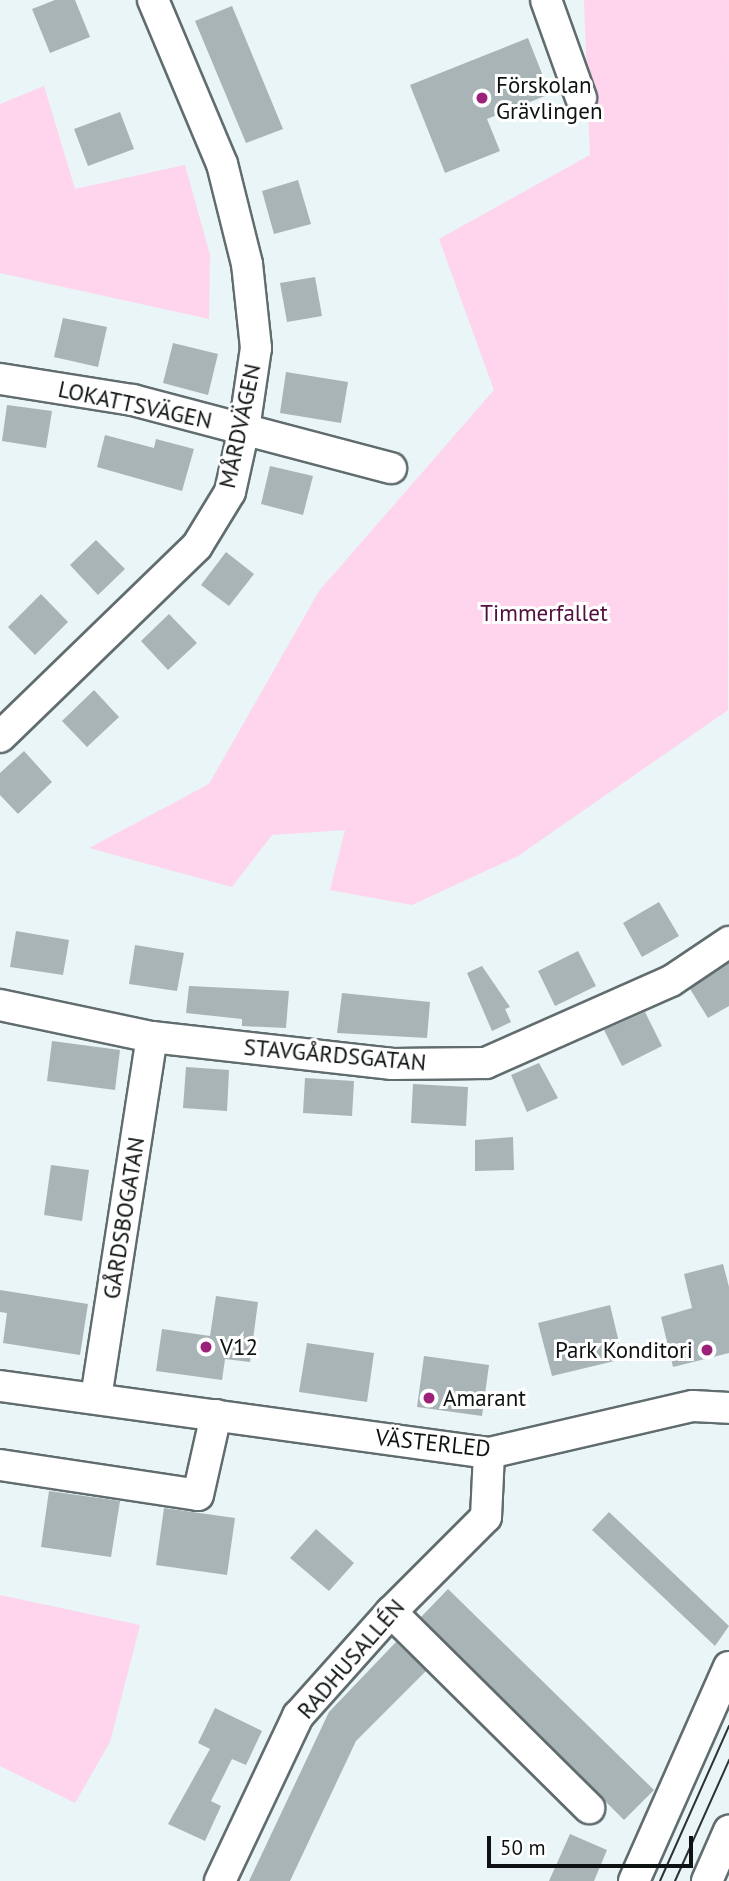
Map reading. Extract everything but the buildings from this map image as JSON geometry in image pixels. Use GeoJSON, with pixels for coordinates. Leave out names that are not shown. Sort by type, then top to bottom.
{"type":"FeatureCollection","features":[{"type":"Feature","properties":{"kind":"street","name":"MÅRDVÄGEN"},"geometry":{"type":"LineString","coordinates":[[0,737],[197,546],[230,492],[244,429],[256,348],[247,264],[222,164],[153,0]]}},
{"type":"Feature","properties":{"kind":"street"},"geometry":{"type":"LineString","coordinates":[[546,0],[580,98]]}},
{"type":"Feature","properties":{"kind":"street","name":"LOKATTSVÄGEN"},"geometry":{"type":"LineString","coordinates":[[0,379],[133,400],[391,468]]}},
{"type":"Feature","properties":{"kind":"street","name":"STAVGÅRDSGATAN"},"geometry":{"type":"LineString","coordinates":[[0,1005],[152,1037],[391,1064],[486,1063],[671,981],[729,942]]}},
{"type":"Feature","properties":{"kind":"street","name":"GÅRDSBOGATAN"},"geometry":{"type":"LineString","coordinates":[[96,1398],[152,1037]]}},
{"type":"Feature","properties":{"kind":"street","name":"VÄSTERLED"},"geometry":{"type":"LineString","coordinates":[[0,1386],[489,1453],[693,1406],[729,1408]]}},
{"type":"Feature","properties":{"kind":"street"},"geometry":{"type":"LineString","coordinates":[[0,1465],[198,1495],[216,1415]]}},
{"type":"Feature","properties":{"kind":"street","name":"RADHUSALLÉN"},"geometry":{"type":"LineString","coordinates":[[220,1881],[298,1716],[391,1612],[486,1517],[489,1453]]}},
{"type":"Feature","properties":{"kind":"street"},"geometry":{"type":"LineString","coordinates":[[391,1612],[589,1808]]}},
{"type":"Feature","properties":{"kind":"street"},"geometry":{"type":"LineString","coordinates":[[634,1881],[729,1667]]}},
{"type":"Feature","properties":{"kind":"street"},"geometry":{"type":"LineString","coordinates":[[707,1881],[729,1831]]}},
{"type":"Feature","properties":{"kind":"green space","name":"Timmerfallet"},"geometry":{"type":"Polygon","coordinates":[[[584,0],[729,0],[728,710],[518,856],[412,905],[330,890],[345,830],[272,835],[232,887],[89,848],[209,784],[319,591],[494,390],[439,239],[590,155],[584,0]]]}},
{"type":"Feature","properties":{"kind":"green space"},"geometry":{"type":"Polygon","coordinates":[[[44,86],[75,189],[185,165],[210,255],[209,319],[0,273],[0,104],[44,86]]]}},
{"type":"Feature","properties":{"kind":"green space"},"geometry":{"type":"Polygon","coordinates":[[[0,1595],[140,1625],[110,1742],[75,1803],[0,1766],[0,1595]]]}},
{"type":"Feature","properties":{"kind":"tram line"},"geometry":{"type":"LineString","coordinates":[[660,1881],[729,1726]]}},
{"type":"Feature","properties":{"kind":"tram line"},"geometry":{"type":"LineString","coordinates":[[675,1881],[729,1760]]}},
{"type":"Feature","properties":{"kind":"place","name":"Förskolan Grävlingen"},"geometry":{"type":"Point","coordinates":[482,98]}},
{"type":"Feature","properties":{"kind":"place","name":"V12"},"geometry":{"type":"Point","coordinates":[206,1347]}},
{"type":"Feature","properties":{"kind":"place","name":"Park Konditori"},"geometry":{"type":"Point","coordinates":[707,1350]}},
{"type":"Feature","properties":{"kind":"place","name":"Amarant"},"geometry":{"type":"Point","coordinates":[429,1398]}}]}
